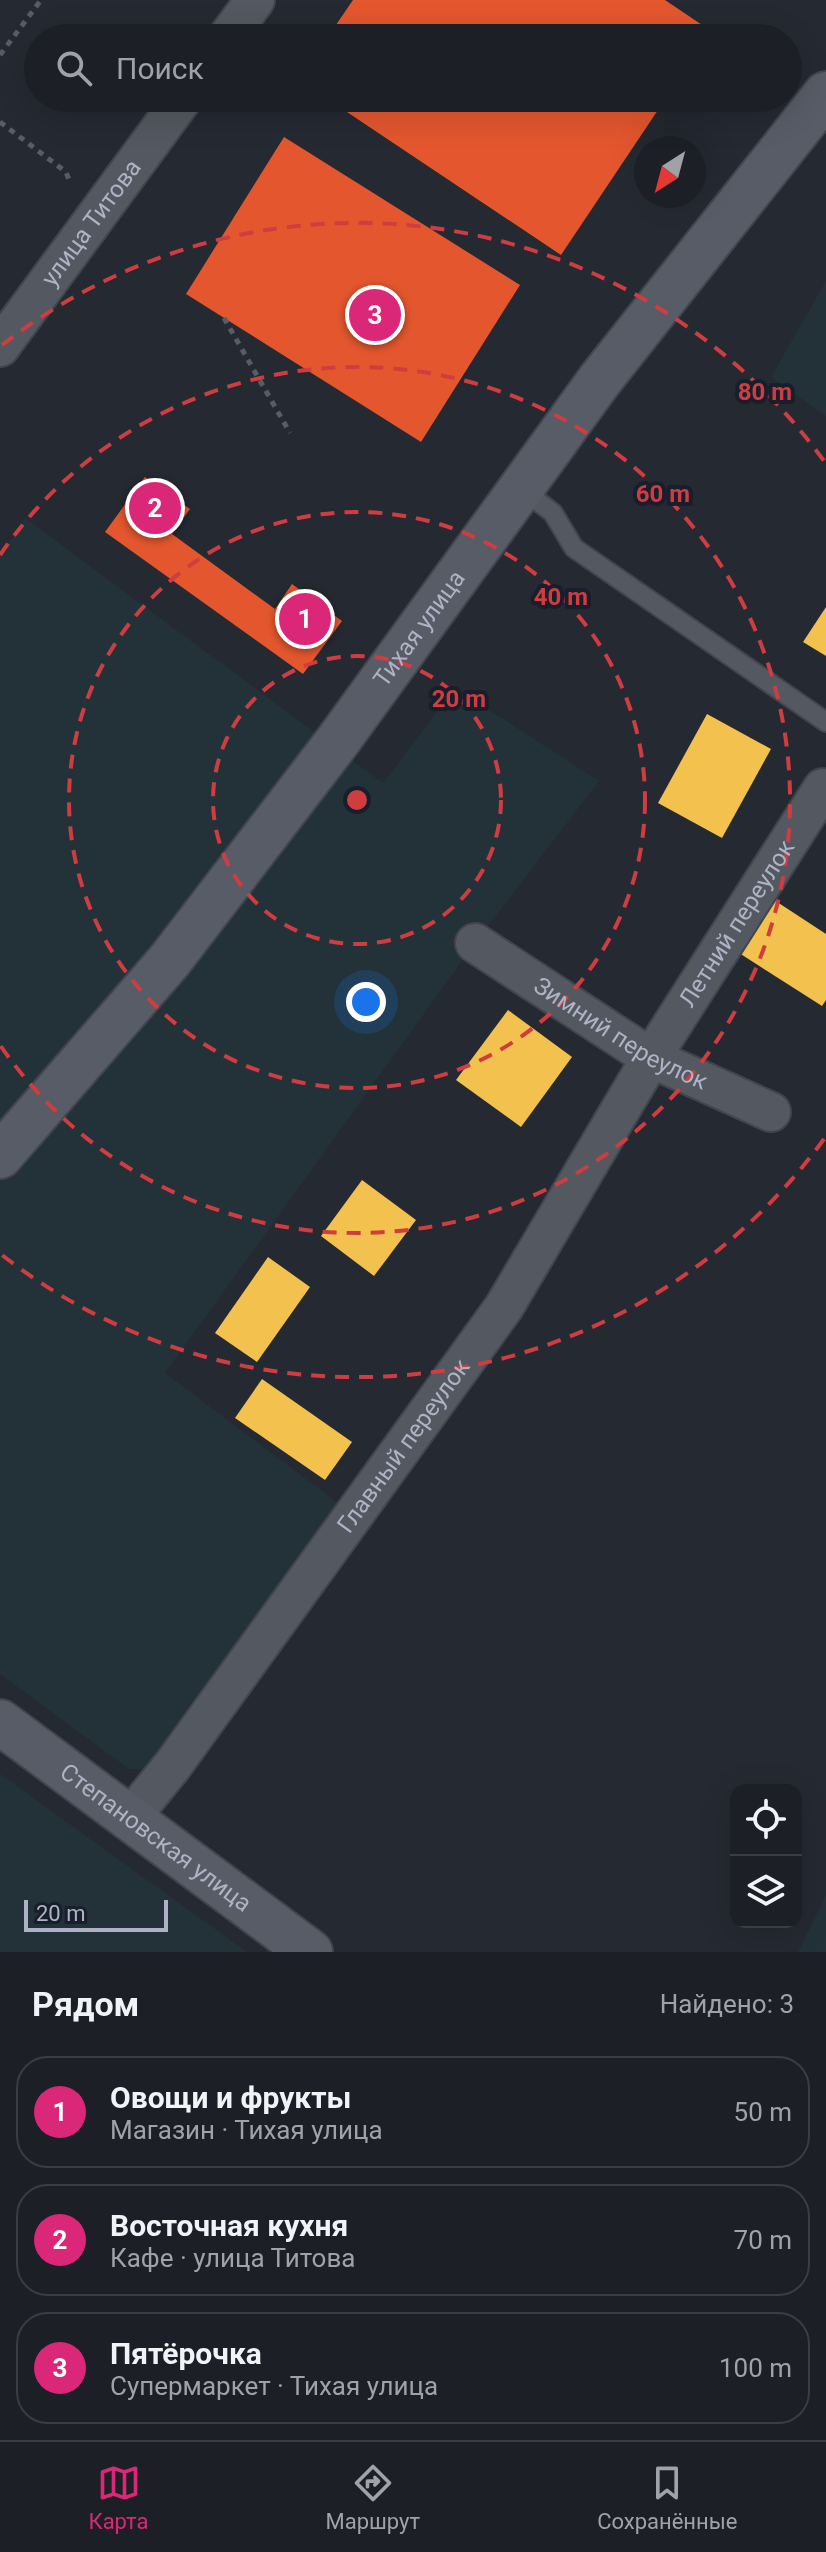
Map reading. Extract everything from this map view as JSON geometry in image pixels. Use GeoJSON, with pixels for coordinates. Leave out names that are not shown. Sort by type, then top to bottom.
{"type":"FeatureCollection","features":[{"type":"Feature","properties":{"kind":"street"},"geometry":{"type":"LineString","coordinates":[[237,24],[255,0]]}},
{"type":"Feature","properties":{"kind":"street","name":"Тихая улица"},"geometry":{"type":"LineString","coordinates":[[0,1156],[170,960],[337,742],[599,381],[826,94]]}},
{"type":"Feature","properties":{"kind":"street","name":"улица Титова"},"geometry":{"type":"LineString","coordinates":[[0,347],[173,112]]}},
{"type":"Feature","properties":{"kind":"street","name":"Летний переулок"},"geometry":{"type":"LineString","coordinates":[[651,1058],[823,788]]}},
{"type":"Feature","properties":{"kind":"street","name":"Зимний переулок"},"geometry":{"type":"LineString","coordinates":[[475,943],[651,1058],[771,1112]]}},
{"type":"Feature","properties":{"kind":"street","name":"Главный переулок"},"geometry":{"type":"LineString","coordinates":[[130,1818],[173,1765],[504,1307],[651,1058]]}},
{"type":"Feature","properties":{"kind":"street","name":"Степановская улица"},"geometry":{"type":"LineString","coordinates":[[0,1722],[310,1952]]}},
{"type":"Feature","properties":{"kind":"lane"},"geometry":{"type":"LineString","coordinates":[[522,489],[553,513],[574,548],[826,722]]}},
{"type":"Feature","properties":{"kind":"path"},"geometry":{"type":"LineString","coordinates":[[0,55],[41,0]]}},
{"type":"Feature","properties":{"kind":"path"},"geometry":{"type":"LineString","coordinates":[[0,122],[66,172],[85,231]]}},
{"type":"Feature","properties":{"kind":"path"},"geometry":{"type":"LineString","coordinates":[[224,318],[290,433]]}},
{"type":"Feature","properties":{"kind":"shaded area"},"geometry":{"type":"Polygon","coordinates":[[[826,281],[826,416],[771,377],[826,281]]]}},
{"type":"Feature","properties":{"kind":"shaded area"},"geometry":{"type":"Polygon","coordinates":[[[25,518],[383,783],[455,688],[599,781],[475,943],[165,1373],[342,1506],[161,1770],[129,1769],[0,1674],[0,557],[25,518]]]}},
{"type":"Feature","properties":{"kind":"shaded area"},"geometry":{"type":"Polygon","coordinates":[[[0,1774],[247,1952],[0,1952],[0,1774]]]}},
{"type":"Feature","properties":{"kind":"shaded area"},"geometry":{"type":"Polygon","coordinates":[[[826,1895],[826,1952],[798,1952],[826,1895]]]}},
{"type":"Feature","properties":{"kind":"building: Жильё"},"geometry":{"type":"Polygon","coordinates":[[[826,607],[826,656],[803,642],[826,607]]]}},
{"type":"Feature","properties":{"kind":"building: Жильё"},"geometry":{"type":"Polygon","coordinates":[[[707,714],[771,749],[722,838],[658,803],[707,714]]]}},
{"type":"Feature","properties":{"kind":"building: Жильё"},"geometry":{"type":"Polygon","coordinates":[[[771,898],[826,934],[826,1000],[822,1006],[736,951],[771,898]]]}},
{"type":"Feature","properties":{"kind":"building: Жильё"},"geometry":{"type":"Polygon","coordinates":[[[508,1010],[572,1057],[521,1127],[456,1080],[508,1010]]]}},
{"type":"Feature","properties":{"kind":"building: Жильё"},"geometry":{"type":"Polygon","coordinates":[[[362,1180],[416,1220],[374,1276],[321,1236],[362,1180]]]}},
{"type":"Feature","properties":{"kind":"building: Жильё"},"geometry":{"type":"Polygon","coordinates":[[[268,1257],[310,1287],[257,1362],[215,1333],[268,1257]]]}},
{"type":"Feature","properties":{"kind":"building: Жильё"},"geometry":{"type":"Polygon","coordinates":[[[262,1379],[352,1442],[325,1480],[235,1418],[262,1379]]]}},
{"type":"Feature","properties":{"kind":"building: Торговля"},"geometry":{"type":"Polygon","coordinates":[[[353,0],[665,0],[701,24],[337,24],[353,0]]]}},
{"type":"Feature","properties":{"kind":"building: Торговля"},"geometry":{"type":"Polygon","coordinates":[[[347,112],[657,112],[641,136],[634,136],[634,146],[561,255],[347,112]]]}},
{"type":"Feature","properties":{"kind":"building: Торговля"},"geometry":{"type":"Polygon","coordinates":[[[284,137],[520,285],[421,442],[186,294],[284,137]]]}},
{"type":"Feature","properties":{"kind":"building: Торговля"},"geometry":{"type":"Polygon","coordinates":[[[145,477],[190,509],[172,534],[275,609],[292,584],[342,621],[303,674],[105,532],[145,477]]]}},
{"type":"Feature","properties":{"kind":"place","name":"Пятёрочка"},"geometry":{"type":"Point","coordinates":[375,315]}},
{"type":"Feature","properties":{"kind":"place","name":"Восточная кухня"},"geometry":{"type":"Point","coordinates":[155,508]}},
{"type":"Feature","properties":{"kind":"place","name":"Овощи и фрукты"},"geometry":{"type":"Point","coordinates":[305,619]}}]}
